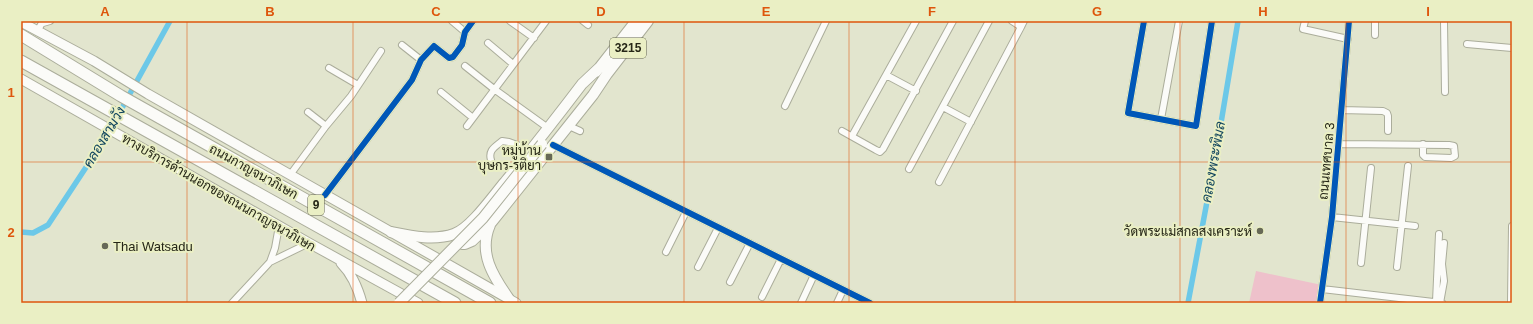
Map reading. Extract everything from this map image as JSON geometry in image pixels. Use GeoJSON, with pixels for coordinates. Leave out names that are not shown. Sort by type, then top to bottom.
{"type":"FeatureCollection","features":[{"type":"Feature","properties":{"kind":"highway","name":"ถนนกาญจนาภิเษก"},"geometry":{"type":"LineString","coordinates":[[21,35],[121,96],[490,303]]}},
{"type":"Feature","properties":{"kind":"highway","name":"ถนนกาญจนาภิเษก"},"geometry":{"type":"LineString","coordinates":[[21,60],[454,303]]}},
{"type":"Feature","properties":{"kind":"main road","name":"3215"},"geometry":{"type":"LineString","coordinates":[[603,71],[636,21]]}},
{"type":"Feature","properties":{"kind":"main road","name":"3215"},"geometry":{"type":"LineString","coordinates":[[603,71],[648,21]]}},
{"type":"Feature","properties":{"kind":"main road"},"geometry":{"type":"LineString","coordinates":[[21,22],[41,25],[94,61],[148,94],[513,301]]}},
{"type":"Feature","properties":{"kind":"main road"},"geometry":{"type":"LineString","coordinates":[[400,303],[483,218],[547,146],[569,126],[603,71]]}},
{"type":"Feature","properties":{"kind":"main road"},"geometry":{"type":"LineString","coordinates":[[391,232],[418,237],[438,237],[454,234],[460,231],[486,205],[582,84],[603,71]]}},
{"type":"Feature","properties":{"kind":"main road"},"geometry":{"type":"LineString","coordinates":[[460,231],[459,240],[462,244],[465,244],[472,241],[491,223],[547,146],[588,86],[603,71]]}},
{"type":"Feature","properties":{"kind":"main road","name":"ทางบริการด้านนอกของถนนกาญจนาภิเษก"},"geometry":{"type":"LineString","coordinates":[[21,79],[309,243],[418,303]]}},
{"type":"Feature","properties":{"kind":"main road"},"geometry":{"type":"LineString","coordinates":[[405,303],[485,221],[547,146]]}},
{"type":"Feature","properties":{"kind":"main road"},"geometry":{"type":"LineString","coordinates":[[491,223],[485,242],[486,252],[496,279],[513,301]]}},
{"type":"Feature","properties":{"kind":"main road"},"geometry":{"type":"LineString","coordinates":[[336,258],[346,268],[352,277],[362,303]]}},
{"type":"Feature","properties":{"kind":"street"},"geometry":{"type":"LineString","coordinates":[[41,25],[50,21]]}},
{"type":"Feature","properties":{"kind":"street"},"geometry":{"type":"LineString","coordinates":[[452,21],[465,32]]}},
{"type":"Feature","properties":{"kind":"street"},"geometry":{"type":"LineString","coordinates":[[324,195],[412,80],[420,60],[434,46],[449,58],[453,57],[462,45],[465,32],[473,21]]}},
{"type":"Feature","properties":{"kind":"street"},"geometry":{"type":"LineString","coordinates":[[510,21],[534,38]]}},
{"type":"Feature","properties":{"kind":"street"},"geometry":{"type":"LineString","coordinates":[[467,126],[546,21]]}},
{"type":"Feature","properties":{"kind":"street"},"geometry":{"type":"LineString","coordinates":[[785,106],[826,21]]}},
{"type":"Feature","properties":{"kind":"street"},"geometry":{"type":"LineString","coordinates":[[852,136],[916,21]]}},
{"type":"Feature","properties":{"kind":"street"},"geometry":{"type":"LineString","coordinates":[[842,131],[880,152],[883,150],[953,21]]}},
{"type":"Feature","properties":{"kind":"street"},"geometry":{"type":"LineString","coordinates":[[909,170],[989,21]]}},
{"type":"Feature","properties":{"kind":"street"},"geometry":{"type":"LineString","coordinates":[[939,182],[1023,24],[1012,21]]}},
{"type":"Feature","properties":{"kind":"street"},"geometry":{"type":"LineString","coordinates":[[1144,21],[1128,113],[1196,126],[1212,21]]}},
{"type":"Feature","properties":{"kind":"street"},"geometry":{"type":"LineString","coordinates":[[1162,120],[1179,21]]}},
{"type":"Feature","properties":{"kind":"street"},"geometry":{"type":"LineString","coordinates":[[1305,21],[1303,30],[1348,39]]}},
{"type":"Feature","properties":{"kind":"street","name":"ถนนเทศบาล 3"},"geometry":{"type":"LineString","coordinates":[[1320,303],[1332,217],[1349,21]]}},
{"type":"Feature","properties":{"kind":"street"},"geometry":{"type":"LineString","coordinates":[[1375,21],[1375,35]]}},
{"type":"Feature","properties":{"kind":"street"},"geometry":{"type":"LineString","coordinates":[[1444,21],[1445,92]]}},
{"type":"Feature","properties":{"kind":"street"},"geometry":{"type":"LineString","coordinates":[[488,43],[513,64]]}},
{"type":"Feature","properties":{"kind":"street"},"geometry":{"type":"LineString","coordinates":[[1467,44],[1512,48]]}},
{"type":"Feature","properties":{"kind":"street"},"geometry":{"type":"LineString","coordinates":[[402,45],[420,60]]}},
{"type":"Feature","properties":{"kind":"street"},"geometry":{"type":"LineString","coordinates":[[290,175],[358,85],[381,51]]}},
{"type":"Feature","properties":{"kind":"street"},"geometry":{"type":"LineString","coordinates":[[465,66],[548,128]]}},
{"type":"Feature","properties":{"kind":"street"},"geometry":{"type":"LineString","coordinates":[[329,68],[358,85]]}},
{"type":"Feature","properties":{"kind":"street"},"geometry":{"type":"LineString","coordinates":[[886,75],[916,90]]}},
{"type":"Feature","properties":{"kind":"street"},"geometry":{"type":"LineString","coordinates":[[441,92],[473,118]]}},
{"type":"Feature","properties":{"kind":"street"},"geometry":{"type":"LineString","coordinates":[[943,107],[971,122]]}},
{"type":"Feature","properties":{"kind":"street"},"geometry":{"type":"LineString","coordinates":[[1341,110],[1383,111],[1387,113],[1388,116],[1388,131]]}},
{"type":"Feature","properties":{"kind":"street"},"geometry":{"type":"LineString","coordinates":[[308,112],[326,126]]}},
{"type":"Feature","properties":{"kind":"street"},"geometry":{"type":"LineString","coordinates":[[569,126],[580,131]]}},
{"type":"Feature","properties":{"kind":"street"},"geometry":{"type":"LineString","coordinates":[[491,160],[491,150],[502,141],[531,150]]}},
{"type":"Feature","properties":{"kind":"street"},"geometry":{"type":"LineString","coordinates":[[1339,144],[1423,144],[1453,145],[1455,149],[1454,156],[1451,158],[1425,157],[1423,155],[1423,144]]}},
{"type":"Feature","properties":{"kind":"street"},"geometry":{"type":"LineString","coordinates":[[547,146],[750,243],[870,303]]}},
{"type":"Feature","properties":{"kind":"street"},"geometry":{"type":"LineString","coordinates":[[1397,267],[1408,166]]}},
{"type":"Feature","properties":{"kind":"street"},"geometry":{"type":"LineString","coordinates":[[1361,263],[1371,168]]}},
{"type":"Feature","properties":{"kind":"street"},"geometry":{"type":"LineString","coordinates":[[666,252],[686,212]]}},
{"type":"Feature","properties":{"kind":"street"},"geometry":{"type":"LineString","coordinates":[[1332,217],[1415,226]]}},
{"type":"Feature","properties":{"kind":"street"},"geometry":{"type":"LineString","coordinates":[[270,262],[275,248],[279,226]]}},
{"type":"Feature","properties":{"kind":"street"},"geometry":{"type":"LineString","coordinates":[[1511,303],[1512,226]]}},
{"type":"Feature","properties":{"kind":"street"},"geometry":{"type":"LineString","coordinates":[[698,267],[718,228]]}},
{"type":"Feature","properties":{"kind":"street"},"geometry":{"type":"LineString","coordinates":[[1439,234],[1439,303]]}},
{"type":"Feature","properties":{"kind":"street"},"geometry":{"type":"LineString","coordinates":[[232,303],[270,262],[309,243]]}},
{"type":"Feature","properties":{"kind":"street"},"geometry":{"type":"LineString","coordinates":[[730,282],[750,243]]}},
{"type":"Feature","properties":{"kind":"street"},"geometry":{"type":"LineString","coordinates":[[1439,303],[1444,281],[1442,264],[1444,243]]}},
{"type":"Feature","properties":{"kind":"street"},"geometry":{"type":"LineString","coordinates":[[762,298],[781,259]]}},
{"type":"Feature","properties":{"kind":"street"},"geometry":{"type":"LineString","coordinates":[[801,303],[814,275]]}},
{"type":"Feature","properties":{"kind":"street"},"geometry":{"type":"LineString","coordinates":[[1322,289],[1439,303]]}},
{"type":"Feature","properties":{"kind":"street"},"geometry":{"type":"LineString","coordinates":[[837,303],[843,290]]}},
{"type":"Feature","properties":{"kind":"shaded area"},"geometry":{"type":"Polygon","coordinates":[[[1256,271],[1322,285],[1320,303],[1249,303],[1256,271]]]}},
{"type":"Feature","properties":{"kind":"waterway","name":"คลองสามวัง"},"geometry":{"type":"LineString","coordinates":[[21,232],[33,233],[48,225],[106,137],[170,21]]}},
{"type":"Feature","properties":{"kind":"waterway","name":"คลองพระพิมล"},"geometry":{"type":"LineString","coordinates":[[1188,303],[1215,159],[1238,21]]}},
{"type":"Feature","properties":{"kind":"cycle path"},"geometry":{"type":"LineString","coordinates":[[325,195],[412,80],[421,60],[434,46],[449,58],[453,57],[462,45],[465,32],[473,21]]}},
{"type":"Feature","properties":{"kind":"cycle path"},"geometry":{"type":"LineString","coordinates":[[1144,21],[1128,113],[1196,126],[1212,21]]}},
{"type":"Feature","properties":{"kind":"cycle path"},"geometry":{"type":"LineString","coordinates":[[1320,303],[1332,217],[1349,21]]}},
{"type":"Feature","properties":{"kind":"cycle path"},"geometry":{"type":"LineString","coordinates":[[553,145],[870,303]]}},
{"type":"Feature","properties":{"kind":"place","name":"หมู่บ้าน บุษกร-รติยา"},"geometry":{"type":"Point","coordinates":[549,157]}},
{"type":"Feature","properties":{"kind":"place","name":"วัดพระแม่สกลสงเคราะห์"},"geometry":{"type":"Point","coordinates":[1260,231]}},
{"type":"Feature","properties":{"kind":"place","name":"Thai Watsadu"},"geometry":{"type":"Point","coordinates":[105,246]}}]}
